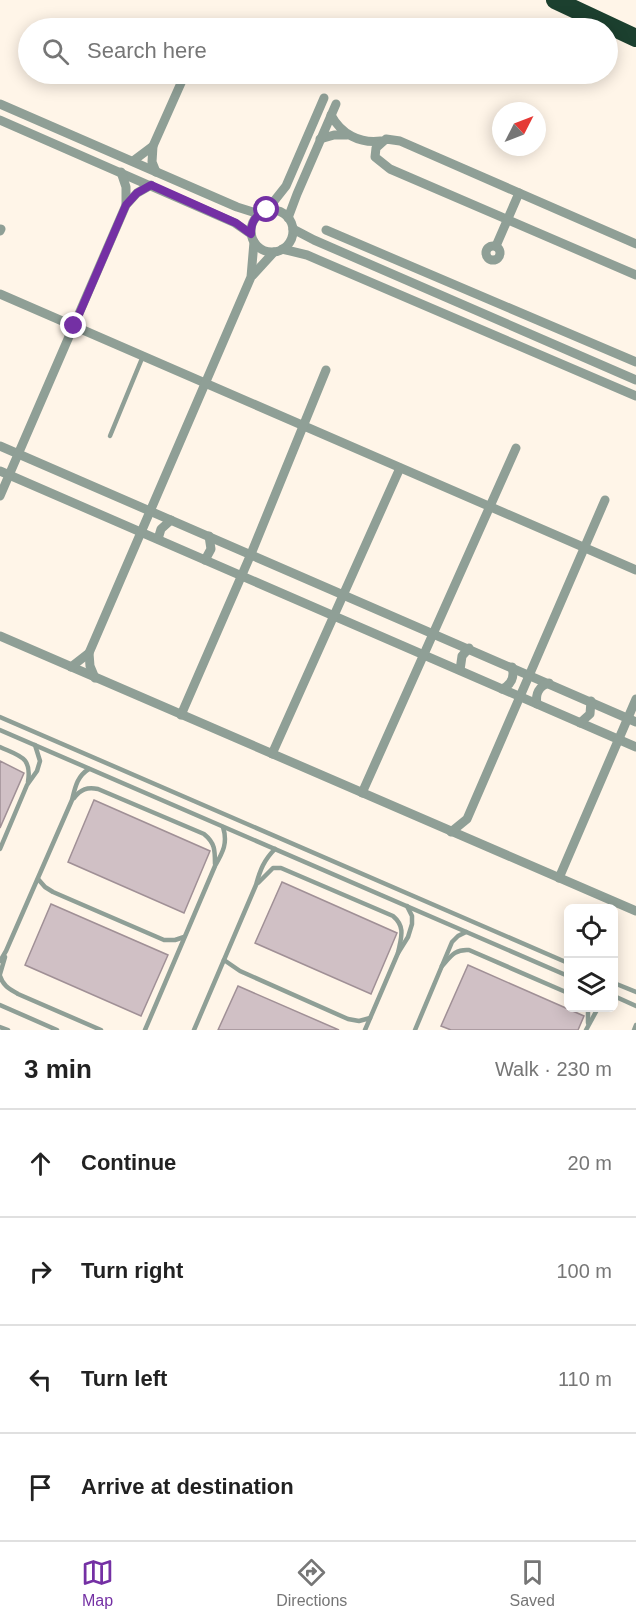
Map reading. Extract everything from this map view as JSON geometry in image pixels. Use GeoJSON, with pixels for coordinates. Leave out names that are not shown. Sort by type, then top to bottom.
{"type":"FeatureCollection","features":[{"type":"Feature","properties":{"kind":"highway"},"geometry":{"type":"LineString","coordinates":[[555,0],[593,18]]}},
{"type":"Feature","properties":{"kind":"highway"},"geometry":{"type":"LineString","coordinates":[[618,30],[636,38]]}},
{"type":"Feature","properties":{"kind":"street"},"geometry":{"type":"LineString","coordinates":[[156,172],[152,162],[153,146],[181,84]]}},
{"type":"Feature","properties":{"kind":"street"},"geometry":{"type":"LineString","coordinates":[[95,678],[90,666],[89,653],[251,277],[253,238],[251,226],[286,186],[324,98]]}},
{"type":"Feature","properties":{"kind":"street"},"geometry":{"type":"LineString","coordinates":[[0,104],[237,207],[263,212],[276,210],[288,218],[293,230],[289,244],[278,251],[251,277]]}},
{"type":"Feature","properties":{"kind":"street"},"geometry":{"type":"LineString","coordinates":[[288,218],[336,104]]}},
{"type":"Feature","properties":{"kind":"street"},"geometry":{"type":"LineString","coordinates":[[331,115],[338,127],[349,135],[360,139],[381,141],[390,138],[400,141],[636,244]]}},
{"type":"Feature","properties":{"kind":"street"},"geometry":{"type":"LineString","coordinates":[[0,120],[236,223],[266,251],[307,255],[636,396]]}},
{"type":"Feature","properties":{"kind":"street"},"geometry":{"type":"LineString","coordinates":[[320,140],[334,135],[349,135]]}},
{"type":"Feature","properties":{"kind":"street"},"geometry":{"type":"LineString","coordinates":[[360,139],[375,157],[390,169],[636,275]]}},
{"type":"Feature","properties":{"kind":"street"},"geometry":{"type":"LineString","coordinates":[[375,157],[376,148],[381,141]]}},
{"type":"Feature","properties":{"kind":"street"},"geometry":{"type":"LineString","coordinates":[[133,161],[153,146]]}},
{"type":"Feature","properties":{"kind":"street"},"geometry":{"type":"LineString","coordinates":[[121,172],[126,187],[126,205]]}},
{"type":"Feature","properties":{"kind":"street"},"geometry":{"type":"LineString","coordinates":[[0,496],[4,473],[19,454],[126,205],[137,193],[151,185]]}},
{"type":"Feature","properties":{"kind":"street"},"geometry":{"type":"LineString","coordinates":[[496,246],[519,193]]}},
{"type":"Feature","properties":{"kind":"street"},"geometry":{"type":"LineString","coordinates":[[293,230],[636,380]]}},
{"type":"Feature","properties":{"kind":"street"},"geometry":{"type":"LineString","coordinates":[[326,230],[636,362]]}},
{"type":"Feature","properties":{"kind":"street"},"geometry":{"type":"LineString","coordinates":[[0,294],[636,570]]}},
{"type":"Feature","properties":{"kind":"street"},"geometry":{"type":"LineString","coordinates":[[469,308],[476,294]]}},
{"type":"Feature","properties":{"kind":"street"},"geometry":{"type":"LineString","coordinates":[[181,715],[251,554],[326,370]]}},
{"type":"Feature","properties":{"kind":"street"},"geometry":{"type":"LineString","coordinates":[[1,457],[0,448],[19,454],[632,720]]}},
{"type":"Feature","properties":{"kind":"street"},"geometry":{"type":"LineString","coordinates":[[362,793],[516,448]]}},
{"type":"Feature","properties":{"kind":"street"},"geometry":{"type":"LineString","coordinates":[[272,754],[400,468]]}},
{"type":"Feature","properties":{"kind":"street"},"geometry":{"type":"LineString","coordinates":[[4,473],[636,747]]}},
{"type":"Feature","properties":{"kind":"street"},"geometry":{"type":"LineString","coordinates":[[451,832],[466,819],[605,500]]}},
{"type":"Feature","properties":{"kind":"street"},"geometry":{"type":"LineString","coordinates":[[158,539],[161,529],[171,520]]}},
{"type":"Feature","properties":{"kind":"street"},"geometry":{"type":"LineString","coordinates":[[205,560],[211,549],[209,536]]}},
{"type":"Feature","properties":{"kind":"street"},"geometry":{"type":"LineString","coordinates":[[0,636],[636,911]]}},
{"type":"Feature","properties":{"kind":"street"},"geometry":{"type":"LineString","coordinates":[[460,670],[460,661],[469,648]]}},
{"type":"Feature","properties":{"kind":"street"},"geometry":{"type":"LineString","coordinates":[[71,666],[89,653]]}},
{"type":"Feature","properties":{"kind":"street"},"geometry":{"type":"LineString","coordinates":[[502,689],[512,680],[512,667]]}},
{"type":"Feature","properties":{"kind":"street"},"geometry":{"type":"LineString","coordinates":[[537,704],[536,696],[539,689],[549,683]]}},
{"type":"Feature","properties":{"kind":"street"},"geometry":{"type":"LineString","coordinates":[[559,878],[619,740],[632,720],[636,699]]}},
{"type":"Feature","properties":{"kind":"street"},"geometry":{"type":"LineString","coordinates":[[580,723],[590,714],[591,701]]}},
{"type":"Feature","properties":{"kind":"street"},"geometry":{"type":"LineString","coordinates":[[466,819],[470,840]]}},
{"type":"Feature","properties":{"kind":"lane"},"geometry":{"type":"LineString","coordinates":[[110,436],[143,356]]}},
{"type":"Feature","properties":{"kind":"lane"},"geometry":{"type":"LineString","coordinates":[[0,717],[564,961]]}},
{"type":"Feature","properties":{"kind":"lane"},"geometry":{"type":"LineString","coordinates":[[0,730],[564,974]]}},
{"type":"Feature","properties":{"kind":"lane"},"geometry":{"type":"LineString","coordinates":[[0,849],[27,785],[37,771],[40,761],[35,745]]}},
{"type":"Feature","properties":{"kind":"lane"},"geometry":{"type":"LineString","coordinates":[[0,747],[26,760],[29,766],[27,785]]}},
{"type":"Feature","properties":{"kind":"lane"},"geometry":{"type":"LineString","coordinates":[[0,961],[38,879],[80,778],[90,769]]}},
{"type":"Feature","properties":{"kind":"lane"},"geometry":{"type":"LineString","coordinates":[[72,800],[80,791],[90,788],[98,789],[204,834],[215,847],[215,866]]}},
{"type":"Feature","properties":{"kind":"lane"},"geometry":{"type":"LineString","coordinates":[[145,1030],[226,843],[223,827]]}},
{"type":"Feature","properties":{"kind":"lane"},"geometry":{"type":"LineString","coordinates":[[194,1030],[266,859],[275,849]]}},
{"type":"Feature","properties":{"kind":"lane"},"geometry":{"type":"LineString","coordinates":[[256,885],[273,867],[281,868],[393,916],[400,922],[403,930],[398,953]]}},
{"type":"Feature","properties":{"kind":"lane"},"geometry":{"type":"LineString","coordinates":[[38,879],[53,892],[164,940],[184,937]]}},
{"type":"Feature","properties":{"kind":"lane"},"geometry":{"type":"LineString","coordinates":[[364,1030],[398,953],[408,937],[412,916],[407,906]]}},
{"type":"Feature","properties":{"kind":"lane"},"geometry":{"type":"LineString","coordinates":[[415,1030],[452,942],[466,932]]}},
{"type":"Feature","properties":{"kind":"lane"},"geometry":{"type":"LineString","coordinates":[[442,966],[454,953],[469,950],[564,991]]}},
{"type":"Feature","properties":{"kind":"lane"},"geometry":{"type":"LineString","coordinates":[[6,951],[0,975],[6,988],[101,1030]]}},
{"type":"Feature","properties":{"kind":"lane"},"geometry":{"type":"LineString","coordinates":[[224,960],[240,971],[348,1019],[359,1021],[370,1018]]}},
{"type":"Feature","properties":{"kind":"lane"},"geometry":{"type":"LineString","coordinates":[[618,985],[636,992]]}},
{"type":"Feature","properties":{"kind":"lane"},"geometry":{"type":"LineString","coordinates":[[618,998],[636,1006]]}},
{"type":"Feature","properties":{"kind":"lane"},"geometry":{"type":"LineString","coordinates":[[0,1005],[57,1030]]}},
{"type":"Feature","properties":{"kind":"lane"},"geometry":{"type":"LineString","coordinates":[[587,1027],[588,1012]]}},
{"type":"Feature","properties":{"kind":"lane"},"geometry":{"type":"LineString","coordinates":[[587,1027],[596,1012]]}},
{"type":"Feature","properties":{"kind":"lane"},"geometry":{"type":"LineString","coordinates":[[140,1030],[147,1021]]}},
{"type":"Feature","properties":{"kind":"lane"},"geometry":{"type":"LineString","coordinates":[[634,1030],[636,1025]]}},
{"type":"Feature","properties":{"kind":"lane"},"geometry":{"type":"LineString","coordinates":[[0,1027],[8,1030]]}},
{"type":"Feature","properties":{"kind":"building"},"geometry":{"type":"Polygon","coordinates":[[[0,761],[24,773],[0,828],[0,761]]]}},
{"type":"Feature","properties":{"kind":"building"},"geometry":{"type":"Polygon","coordinates":[[[94,800],[210,851],[184,913],[68,862],[94,800]]]}},
{"type":"Feature","properties":{"kind":"building"},"geometry":{"type":"Polygon","coordinates":[[[282,882],[397,933],[371,994],[255,943],[282,882]]]}},
{"type":"Feature","properties":{"kind":"building"},"geometry":{"type":"Polygon","coordinates":[[[51,904],[168,955],[141,1016],[25,965],[51,904]]]}},
{"type":"Feature","properties":{"kind":"building"},"geometry":{"type":"Polygon","coordinates":[[[468,965],[564,1007],[564,1012],[575,1012],[584,1016],[578,1030],[451,1030],[441,1026],[468,965]]]}},
{"type":"Feature","properties":{"kind":"building"},"geometry":{"type":"Polygon","coordinates":[[[238,986],[339,1030],[218,1030],[238,986]]]}},
{"type":"Feature","properties":{"kind":"route"},"geometry":{"type":"LineString","coordinates":[[74,326],[126,205],[137,193],[151,185],[236,223],[251,234],[254,219],[267,210]]}}]}
